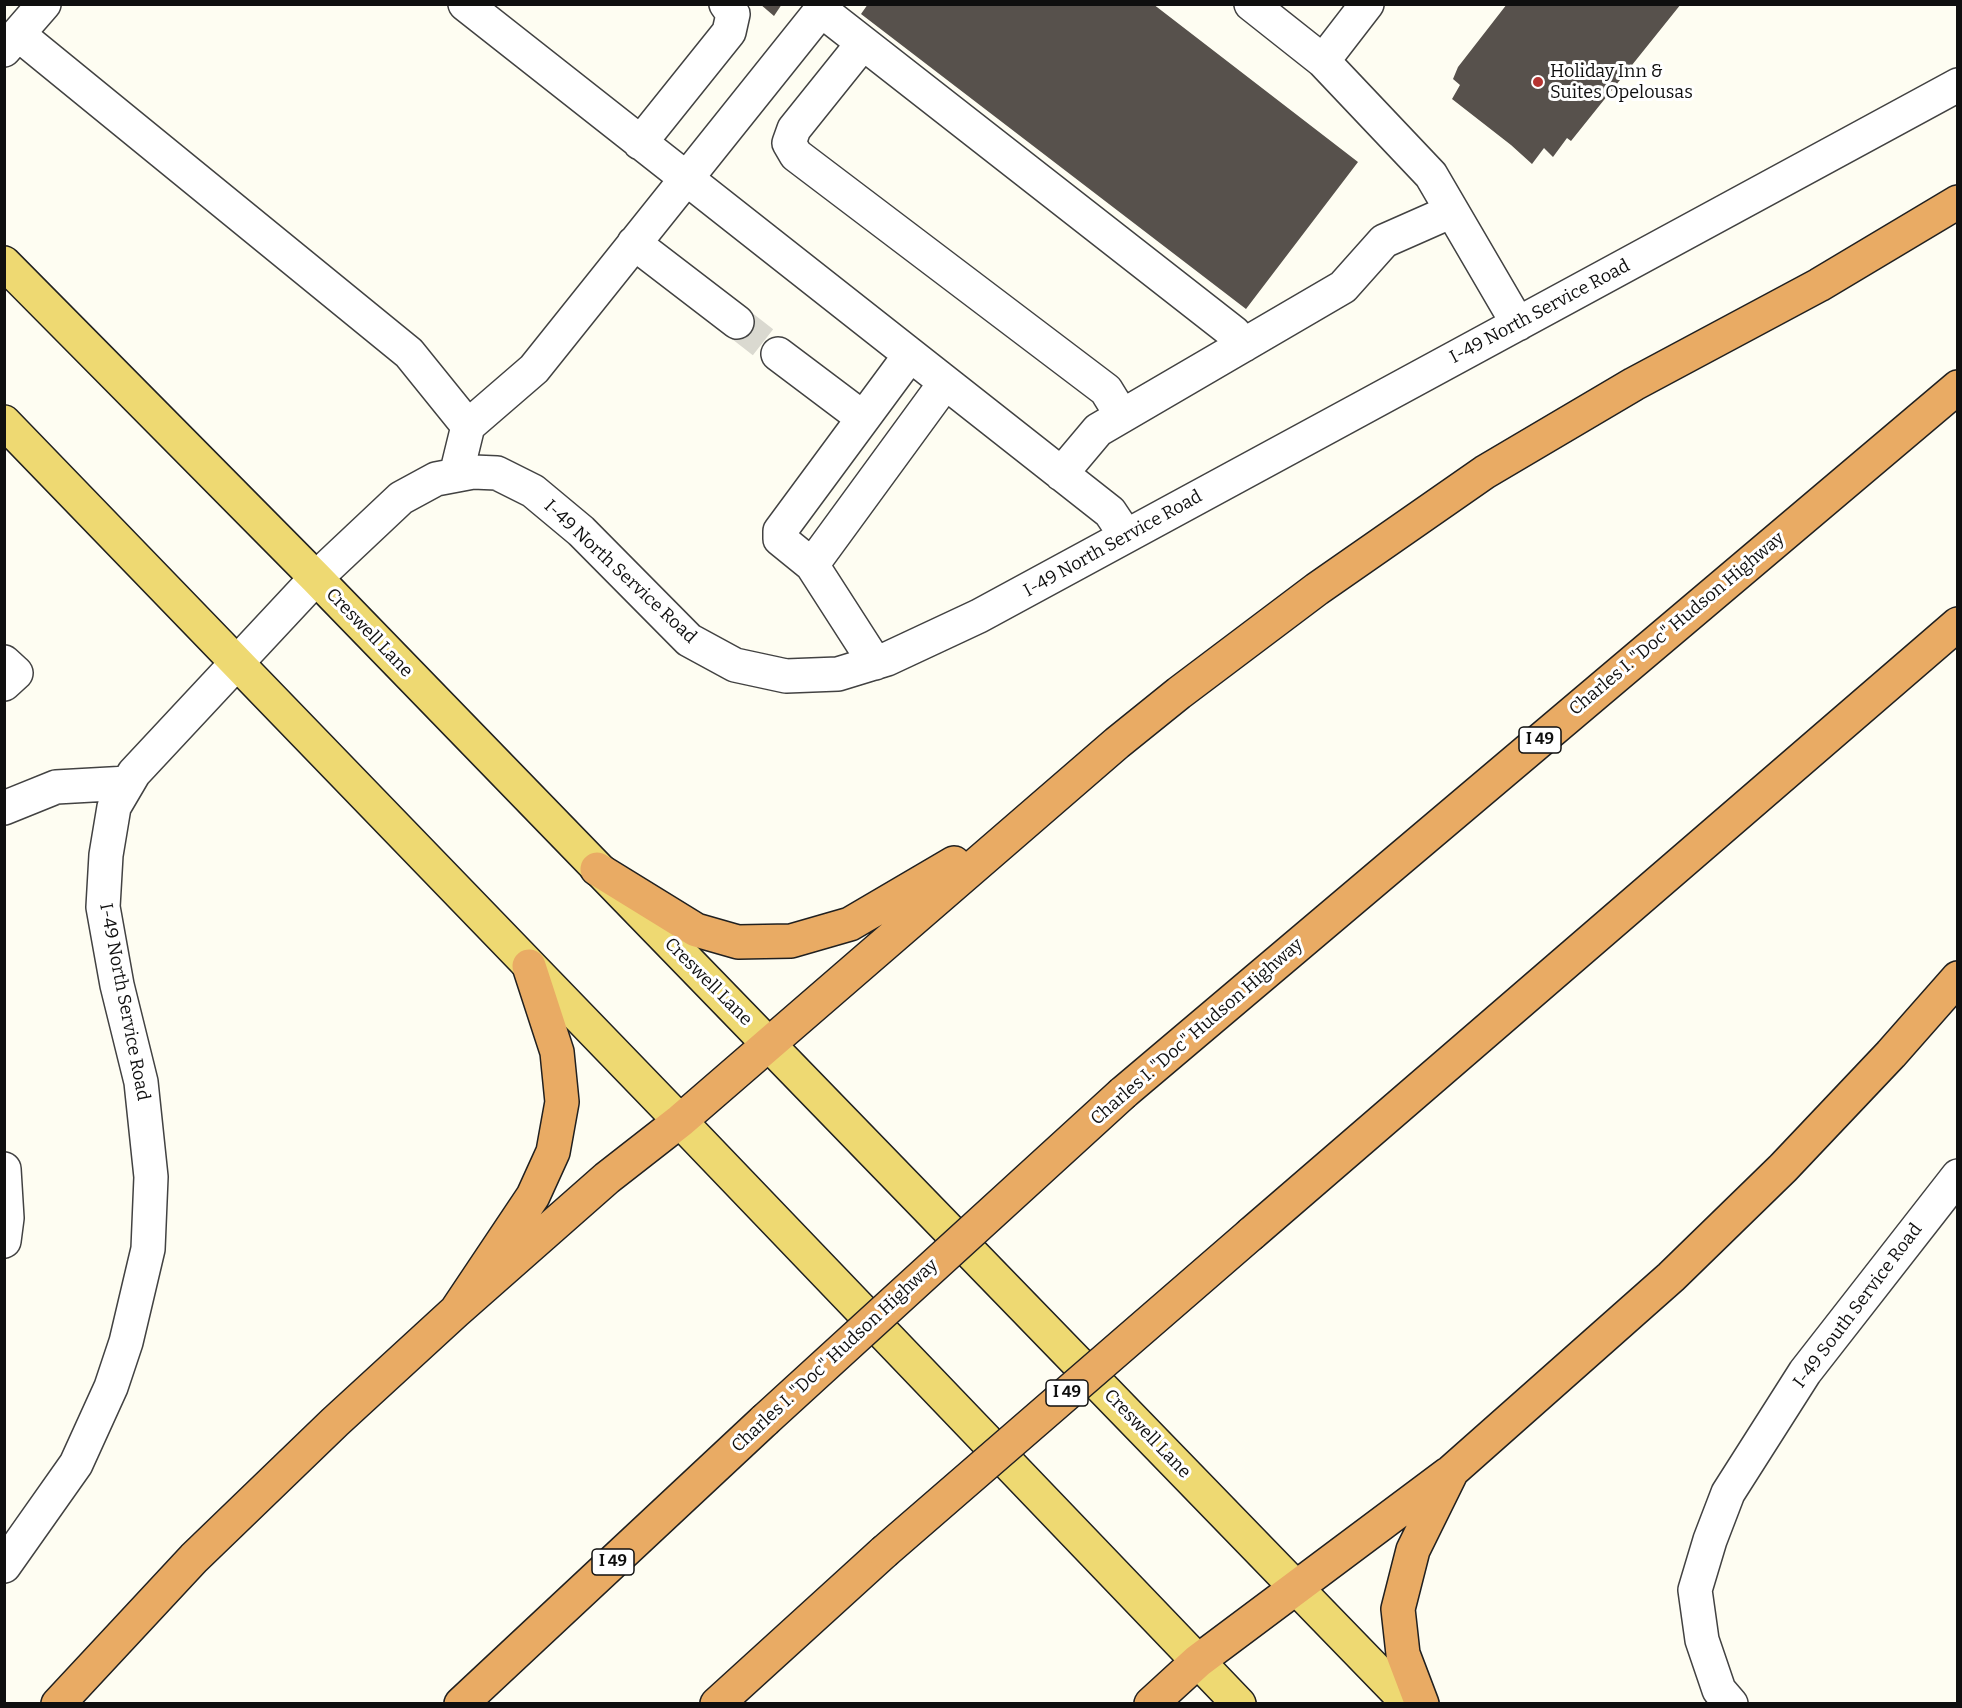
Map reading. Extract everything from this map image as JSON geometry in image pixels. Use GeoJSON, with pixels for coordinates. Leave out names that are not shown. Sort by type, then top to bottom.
{"type":"FeatureCollection","features":[{"type":"Feature","properties":{"kind":"highway"},"geometry":{"type":"LineString","coordinates":[[58,1704],[194,1558],[335,1422],[456,1311],[607,1178],[680,1121],[1037,811],[1179,693],[1317,589],[1485,472],[1634,384],[1819,285],[1958,202]]}},
{"type":"Feature","properties":{"kind":"highway","name":"Charles I. \"Doc\" Hudson Highway"},"geometry":{"type":"LineString","coordinates":[[461,1704],[765,1420],[1123,1093],[1958,387]]}},
{"type":"Feature","properties":{"kind":"highway","name":"I 49"},"geometry":{"type":"LineString","coordinates":[[717,1704],[884,1552],[1958,624]]}},
{"type":"Feature","properties":{"kind":"highway"},"geometry":{"type":"LineString","coordinates":[[597,869],[696,930],[738,942],[791,940],[850,924],[905,893],[1037,811]]}},
{"type":"Feature","properties":{"kind":"highway"},"geometry":{"type":"LineString","coordinates":[[456,1311],[533,1196],[554,1152],[562,1102],[557,1052],[529,966]]}},
{"type":"Feature","properties":{"kind":"highway"},"geometry":{"type":"LineString","coordinates":[[1151,1704],[1198,1661],[1452,1471],[1671,1277],[1748,1202],[1891,1054],[1958,978]]}},
{"type":"Feature","properties":{"kind":"highway"},"geometry":{"type":"LineString","coordinates":[[1422,1704],[1403,1654],[1398,1609],[1413,1550],[1452,1471]]}},
{"type":"Feature","properties":{"kind":"main road","name":"Creswell Lane"},"geometry":{"type":"LineString","coordinates":[[4,263],[316,578],[1409,1704]]}},
{"type":"Feature","properties":{"kind":"main road"},"geometry":{"type":"LineString","coordinates":[[4,422],[680,1121],[1239,1704]]}},
{"type":"Feature","properties":{"kind":"street"},"geometry":{"type":"LineString","coordinates":[[44,4],[11,42],[409,353],[468,426]]}},
{"type":"Feature","properties":{"kind":"street"},"geometry":{"type":"LineString","coordinates":[[465,4],[1110,512],[1126,536]]}},
{"type":"Feature","properties":{"kind":"street"},"geometry":{"type":"LineString","coordinates":[[640,143],[729,32],[733,14],[726,4]]}},
{"type":"Feature","properties":{"kind":"street"},"geometry":{"type":"LineString","coordinates":[[1251,4],[1323,61],[1431,175],[1518,324]]}},
{"type":"Feature","properties":{"kind":"street"},"geometry":{"type":"LineString","coordinates":[[1323,61],[1367,4]]}},
{"type":"Feature","properties":{"kind":"street"},"geometry":{"type":"LineString","coordinates":[[456,475],[468,426],[534,369],[824,7],[863,43],[1234,333],[1244,345]]}},
{"type":"Feature","properties":{"kind":"street"},"geometry":{"type":"LineString","coordinates":[[863,43],[794,129],[789,143],[796,155],[1106,390],[1122,416]]}},
{"type":"Feature","properties":{"kind":"street","name":"I-49 North Service Road"},"geometry":{"type":"LineString","coordinates":[[4,1566],[76,1464],[111,1387],[126,1342],[148,1249],[151,1176],[141,1082],[117,985],[104,908],[106,855],[114,807],[134,773],[236,663],[316,578],[401,498],[436,478],[472,472],[497,473],[532,492],[581,531],[689,640],[735,665],[786,676],[838,674],[887,659],[979,616],[1958,85]]}},
{"type":"Feature","properties":{"kind":"street"},"geometry":{"type":"LineString","coordinates":[[1061,474],[1098,430],[1343,286],[1384,241],[1452,211]]}},
{"type":"Feature","properties":{"kind":"street"},"geometry":{"type":"LineString","coordinates":[[634,243],[737,322]]}},
{"type":"Feature","properties":{"kind":"street"},"geometry":{"type":"LineString","coordinates":[[778,354],[863,418]]}},
{"type":"Feature","properties":{"kind":"street"},"geometry":{"type":"LineString","coordinates":[[875,663],[812,565],[780,539],[780,531],[910,355]]}},
{"type":"Feature","properties":{"kind":"street"},"geometry":{"type":"LineString","coordinates":[[812,565],[945,383]]}},
{"type":"Feature","properties":{"kind":"street"},"geometry":{"type":"LineString","coordinates":[[4,662],[16,673],[4,684]]}},
{"type":"Feature","properties":{"kind":"street"},"geometry":{"type":"LineString","coordinates":[[4,808],[56,787],[128,783]]}},
{"type":"Feature","properties":{"kind":"street"},"geometry":{"type":"LineString","coordinates":[[4,1169],[7,1218],[4,1241]]}},
{"type":"Feature","properties":{"kind":"street","name":"I-49 South Service Road"},"geometry":{"type":"LineString","coordinates":[[1731,1704],[1719,1690],[1702,1640],[1695,1590],[1710,1540],[1728,1493],[1805,1372],[1958,1176]]}},
{"type":"Feature","properties":{"kind":"building"},"geometry":{"type":"Polygon","coordinates":[[[760,4],[782,4],[774,16],[760,4]]]}},
{"type":"Feature","properties":{"kind":"building"},"geometry":{"type":"Polygon","coordinates":[[[868,4],[1153,4],[1358,162],[1246,309],[861,14],[868,4]]]}},
{"type":"Feature","properties":{"kind":"building","name":"Holiday Inn & Suites Opelousas"},"geometry":{"type":"Polygon","coordinates":[[[1507,4],[1681,4],[1571,141],[1567,138],[1553,157],[1544,148],[1532,164],[1452,99],[1460,85],[1453,79],[1458,67],[1507,4]]]}},
{"type":"Feature","properties":{"kind":"tunnel"},"geometry":{"type":"LineString","coordinates":[[737,322],[778,354]]}},
{"type":"Feature","properties":{"kind":"place","name":"Holiday Inn & Suites Opelousas"},"geometry":{"type":"Point","coordinates":[1538,82]}}]}
